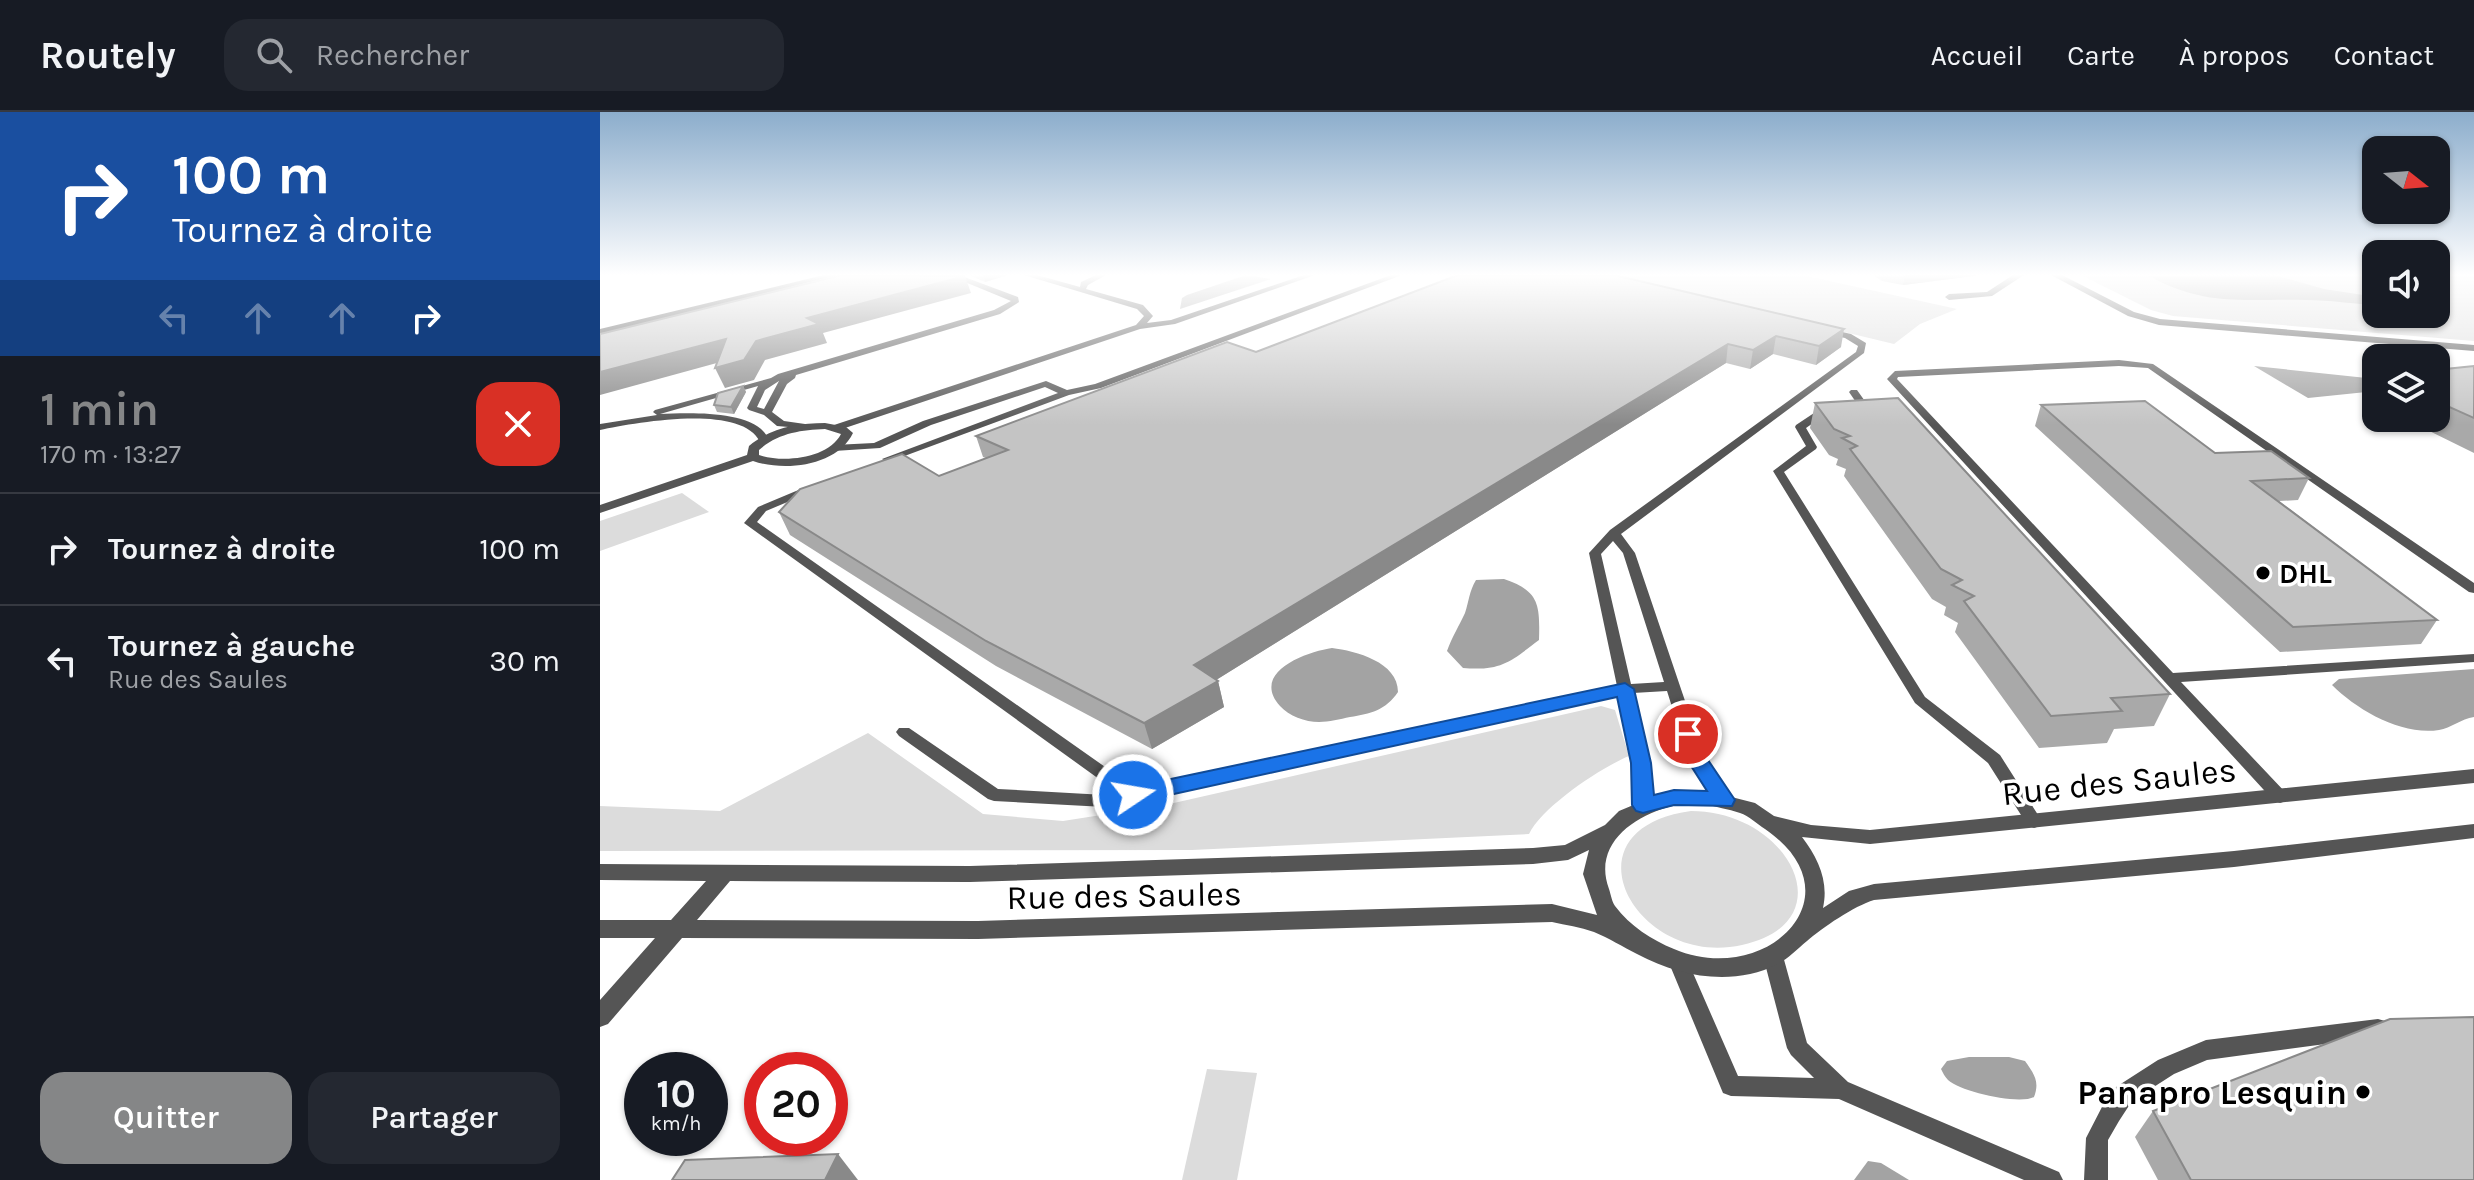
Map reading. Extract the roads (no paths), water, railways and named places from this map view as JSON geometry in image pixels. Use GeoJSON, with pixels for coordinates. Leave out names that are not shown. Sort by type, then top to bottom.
{"type":"FeatureCollection","features":[{"type":"Feature","properties":{"kind":"street"},"geometry":{"type":"LineString","coordinates":[[2193,325],[2474,348]]}},
{"type":"Feature","properties":{"kind":"street"},"geometry":{"type":"LineString","coordinates":[[600,509],[753,457],[766,462],[788,462],[834,448],[847,436],[838,427],[808,427],[764,440],[753,449],[753,457]]}},
{"type":"Feature","properties":{"kind":"street","name":"Rue des Saules"},"geometry":{"type":"LineString","coordinates":[[1643,947],[1615,924],[1598,896],[1596,855],[1618,820],[1643,805],[1674,797],[1724,800],[1771,820],[1811,832],[1853,837],[2034,822],[2474,776]]}},
{"type":"Feature","properties":{"kind":"street","name":"Rue des Saules"},"geometry":{"type":"LineString","coordinates":[[1771,820],[1804,854],[1814,882],[1813,911],[1798,936]]}},
{"type":"Feature","properties":{"kind":"street","name":"Rue des Saules"},"geometry":{"type":"LineString","coordinates":[[600,872],[970,874],[1533,856],[1568,852],[1609,831]]}},
{"type":"Feature","properties":{"kind":"street","name":"Rue des Saules"},"geometry":{"type":"LineString","coordinates":[[600,929],[978,930],[1552,913],[1606,927],[1679,963],[1728,968],[1773,956],[1856,897],[1874,892],[2219,861],[2474,831]]}},
{"type":"Feature","properties":{"kind":"street"},"geometry":{"type":"LineString","coordinates":[[600,1017],[724,874]]}},
{"type":"Feature","properties":{"kind":"lane"},"geometry":{"type":"LineString","coordinates":[[600,332],[630,325]]}},
{"type":"Feature","properties":{"kind":"lane"},"geometry":{"type":"LineString","coordinates":[[600,427],[954,325]]}},
{"type":"Feature","properties":{"kind":"lane"},"geometry":{"type":"LineString","coordinates":[[838,427],[1153,325]]}},
{"type":"Feature","properties":{"kind":"lane"},"geometry":{"type":"LineString","coordinates":[[873,465],[1066,393],[1098,386],[1264,325]]}},
{"type":"Feature","properties":{"kind":"lane"},"geometry":{"type":"LineString","coordinates":[[1643,805],[1641,763],[1595,553],[1614,533],[1860,353],[1863,345],[1848,336],[1818,329]]}},
{"type":"Feature","properties":{"kind":"lane"},"geometry":{"type":"LineString","coordinates":[[2280,797],[1892,379],[1895,374],[2119,363],[2150,366],[2474,589]]}},
{"type":"Feature","properties":{"kind":"lane"},"geometry":{"type":"LineString","coordinates":[[767,413],[786,378],[813,367]]}},
{"type":"Feature","properties":{"kind":"lane"},"geometry":{"type":"LineString","coordinates":[[781,376],[758,392],[752,408],[767,413],[781,424],[808,427]]}},
{"type":"Feature","properties":{"kind":"lane"},"geometry":{"type":"LineString","coordinates":[[834,448],[876,446],[927,423],[1046,384],[1066,393]]}},
{"type":"Feature","properties":{"kind":"lane"},"geometry":{"type":"LineString","coordinates":[[1854,392],[1867,411],[1820,413],[1800,427],[1812,447],[1778,471],[1920,700],[1994,759],[2034,822]]}},
{"type":"Feature","properties":{"kind":"lane"},"geometry":{"type":"LineString","coordinates":[[638,418],[736,420],[761,432],[764,440]]}},
{"type":"Feature","properties":{"kind":"lane"},"geometry":{"type":"LineString","coordinates":[[828,481],[762,509],[750,523],[1133,795]]}},
{"type":"Feature","properties":{"kind":"lane"},"geometry":{"type":"LineString","coordinates":[[1614,533],[1629,553],[1696,758],[1724,800]]}},
{"type":"Feature","properties":{"kind":"lane"},"geometry":{"type":"LineString","coordinates":[[2167,678],[2474,658]]}},
{"type":"Feature","properties":{"kind":"lane"},"geometry":{"type":"LineString","coordinates":[[904,732],[994,795],[1105,801],[1625,689],[1673,686]]}},
{"type":"Feature","properties":{"kind":"lane"},"geometry":{"type":"LineString","coordinates":[[1773,956],[1798,1048],[1840,1089],[2051,1180]]}},
{"type":"Feature","properties":{"kind":"lane"},"geometry":{"type":"LineString","coordinates":[[1679,963],[1731,1086],[1840,1089]]}},
{"type":"Feature","properties":{"kind":"lane"},"geometry":{"type":"LineString","coordinates":[[2096,1180],[2097,1138],[2111,1113],[2124,1094],[2166,1067],[2206,1050],[2395,1026]]}},
{"type":"Feature","properties":{"kind":"place","name":"DHL"},"geometry":{"type":"Point","coordinates":[2263,573]}},
{"type":"Feature","properties":{"kind":"place","name":"Panapro Lesquin"},"geometry":{"type":"Point","coordinates":[2363,1092]}}]}
